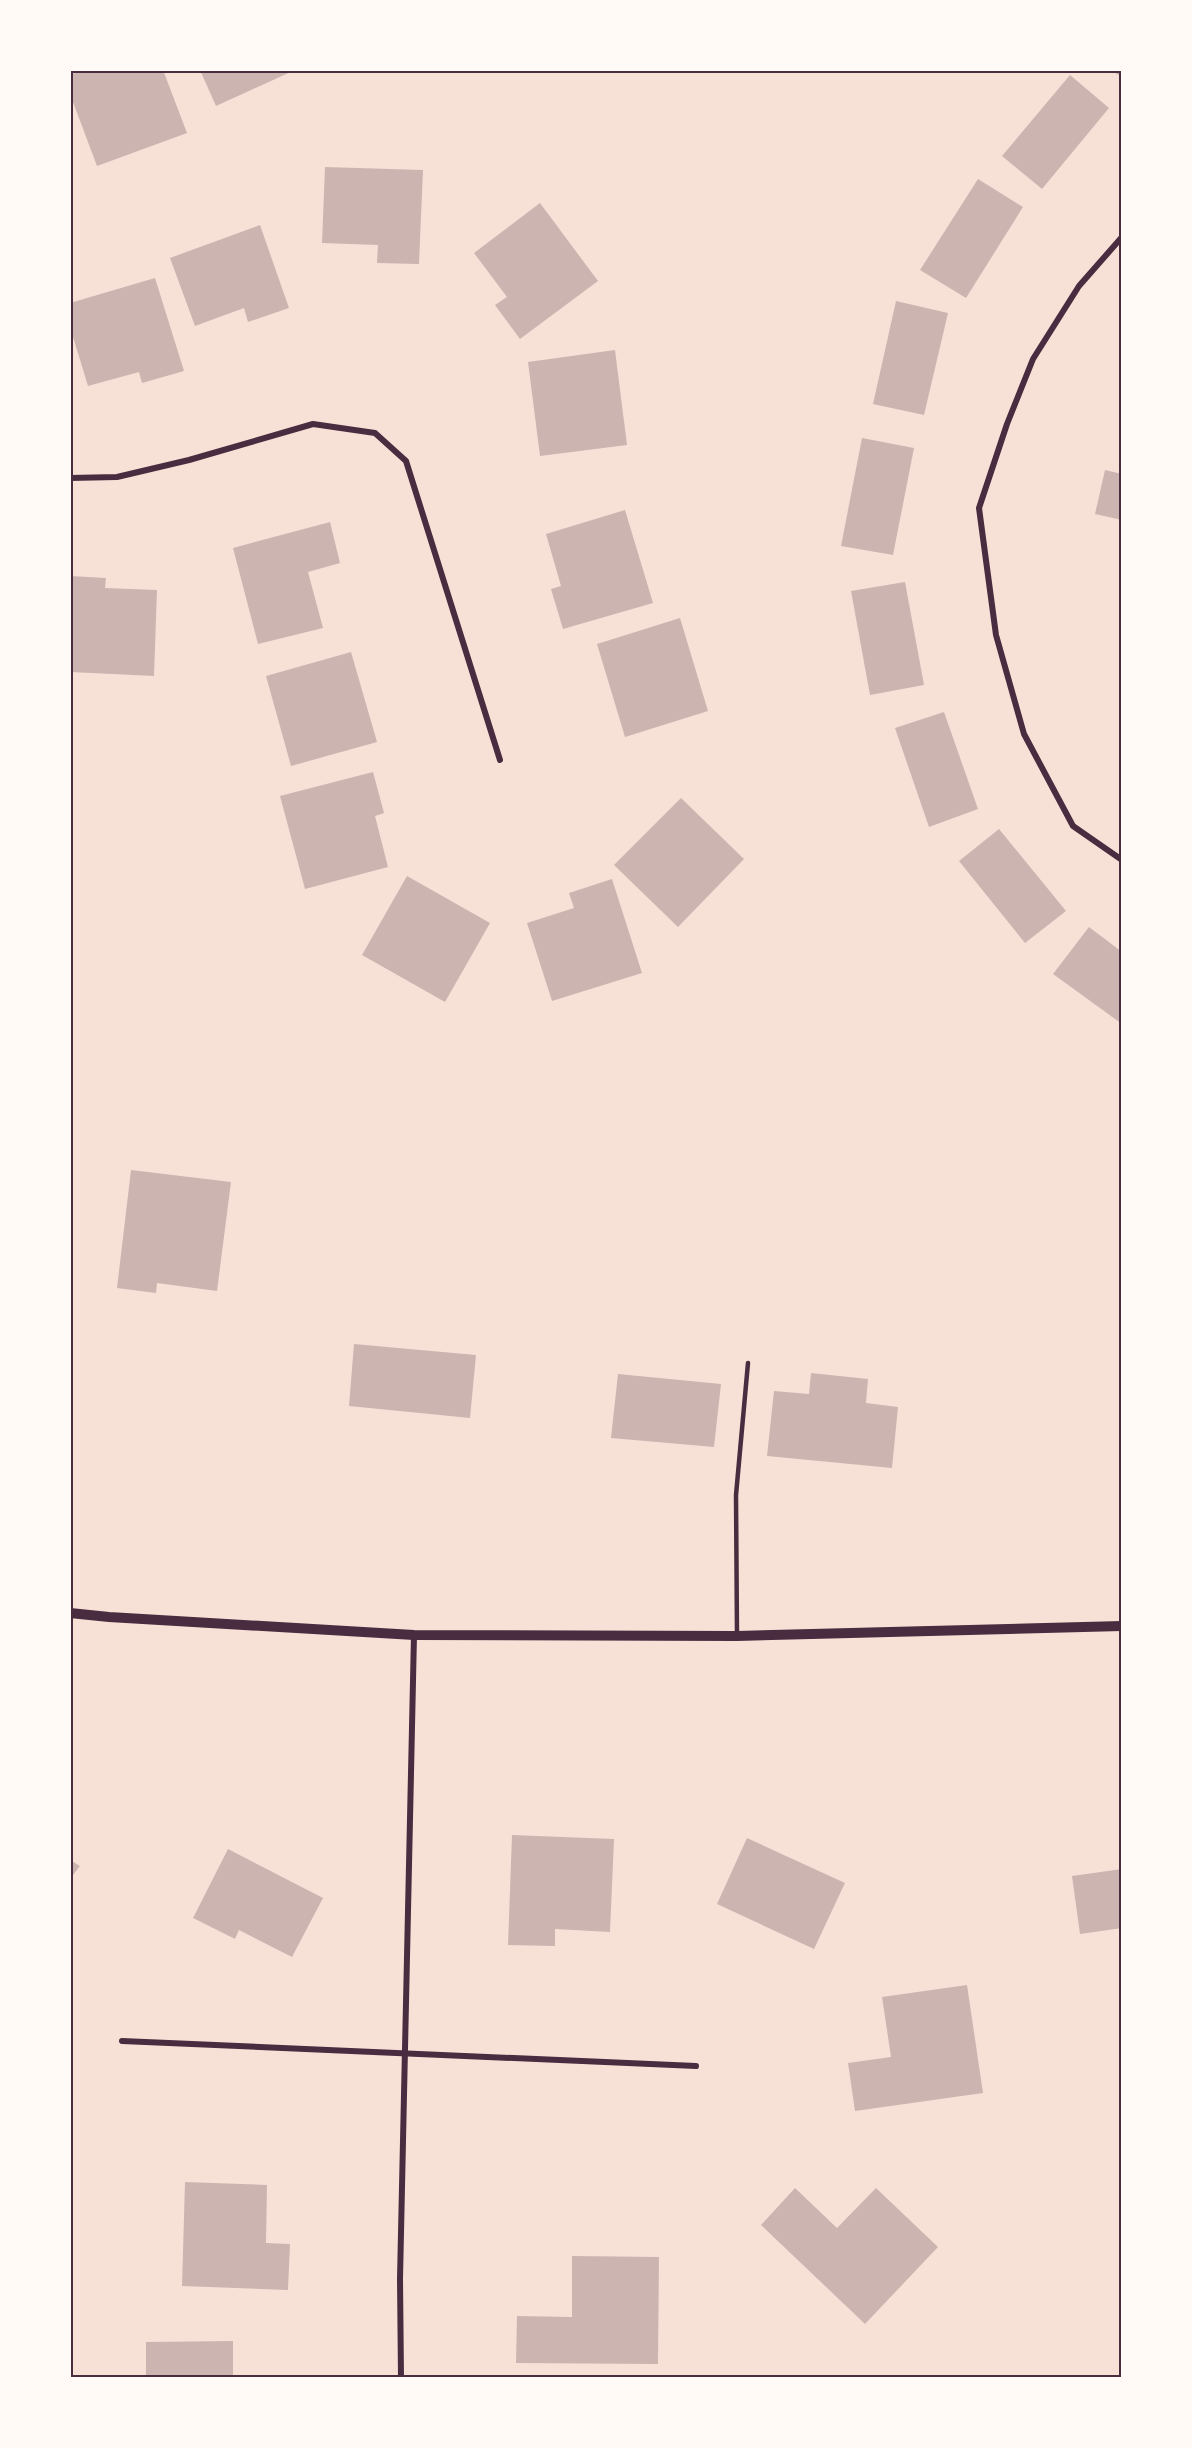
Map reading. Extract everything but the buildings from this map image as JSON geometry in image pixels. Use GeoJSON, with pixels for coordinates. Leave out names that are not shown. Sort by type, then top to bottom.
{"type":"FeatureCollection","features":[{"type":"Feature","properties":{"kind":"street"},"geometry":{"type":"LineString","coordinates":[[1122,237],[1079,286],[1033,359],[1007,424],[980,508],[996,635],[1024,734],[1073,826],[1122,860]]}},
{"type":"Feature","properties":{"kind":"street"},"geometry":{"type":"LineString","coordinates":[[70,478],[117,477],[189,460],[313,424],[375,433],[406,461],[500,760]]}},
{"type":"Feature","properties":{"kind":"street"},"geometry":{"type":"LineString","coordinates":[[70,1613],[414,1635],[737,1636],[1122,1626]]}},
{"type":"Feature","properties":{"kind":"street"},"geometry":{"type":"LineString","coordinates":[[401,2378],[400,2279],[414,1635]]}},
{"type":"Feature","properties":{"kind":"street"},"geometry":{"type":"LineString","coordinates":[[122,2041],[696,2066]]}},
{"type":"Feature","properties":{"kind":"lane"},"geometry":{"type":"LineString","coordinates":[[737,1636],[736,1495],[748,1363]]}}]}
